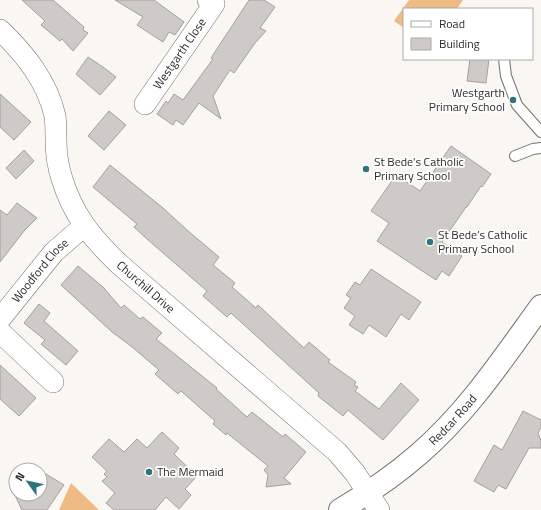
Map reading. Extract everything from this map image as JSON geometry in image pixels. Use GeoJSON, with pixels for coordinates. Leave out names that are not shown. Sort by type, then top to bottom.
{"type":"FeatureCollection","features":[{"type":"Feature","properties":{"kind":"street","name":"Westgarth Close"},"geometry":{"type":"LineString","coordinates":[[145,104],[213,2]]}},
{"type":"Feature","properties":{"kind":"street","name":"Churchill Drive"},"geometry":{"type":"LineString","coordinates":[[0,30],[30,63],[41,80],[48,95],[55,117],[56,152],[62,178],[72,204],[84,226],[119,264],[337,452],[355,473],[373,502]]}},
{"type":"Feature","properties":{"kind":"street","name":"Woodford Close"},"geometry":{"type":"LineString","coordinates":[[0,319],[54,252],[84,226]]}},
{"type":"Feature","properties":{"kind":"street","name":"Redcar Road"},"geometry":{"type":"LineString","coordinates":[[340,510],[373,502],[456,418],[486,383],[541,306]]}},
{"type":"Feature","properties":{"kind":"street"},"geometry":{"type":"LineString","coordinates":[[0,332],[54,382]]}},
{"type":"Feature","properties":{"kind":"lane"},"geometry":{"type":"LineString","coordinates":[[504,60],[506,76],[517,105],[541,132]]}},
{"type":"Feature","properties":{"kind":"lane"},"geometry":{"type":"LineString","coordinates":[[515,156],[533,149],[541,148]]}},
{"type":"Feature","properties":{"kind":"shaded area"},"geometry":{"type":"Polygon","coordinates":[[[409,0],[463,0],[458,8],[403,8],[409,0]]]}},
{"type":"Feature","properties":{"kind":"shaded area"},"geometry":{"type":"Polygon","coordinates":[[[403,8],[403,27],[394,21],[403,8]]]}},
{"type":"Feature","properties":{"kind":"shaded area"},"geometry":{"type":"Polygon","coordinates":[[[71,483],[99,510],[59,510],[71,483]]]}},
{"type":"Feature","properties":{"kind":"building"},"geometry":{"type":"Polygon","coordinates":[[[22,0],[53,0],[84,27],[83,30],[88,33],[73,51],[62,39],[60,41],[41,25],[45,21],[22,0]]]}},
{"type":"Feature","properties":{"kind":"building"},"geometry":{"type":"Polygon","coordinates":[[[115,0],[154,0],[184,22],[175,35],[169,32],[163,42],[137,25],[143,17],[115,0]]]}},
{"type":"Feature","properties":{"kind":"building"},"geometry":{"type":"Polygon","coordinates":[[[249,0],[264,0],[275,7],[260,28],[266,31],[255,43],[234,73],[230,70],[213,96],[221,119],[199,103],[183,125],[176,120],[173,125],[157,114],[166,101],[168,103],[174,94],[183,100],[213,59],[211,58],[249,0]]]}},
{"type":"Feature","properties":{"kind":"building"},"geometry":{"type":"Polygon","coordinates":[[[88,57],[116,77],[100,95],[76,74],[88,57]]]}},
{"type":"Feature","properties":{"kind":"building"},"geometry":{"type":"Polygon","coordinates":[[[470,60],[489,60],[486,83],[467,81],[470,60]]]}},
{"type":"Feature","properties":{"kind":"building"},"geometry":{"type":"Polygon","coordinates":[[[0,94],[31,122],[14,140],[0,127],[0,94]]]}},
{"type":"Feature","properties":{"kind":"building"},"geometry":{"type":"Polygon","coordinates":[[[109,111],[126,125],[104,150],[88,136],[109,111]]]}},
{"type":"Feature","properties":{"kind":"building","name":"St Bede’s Catholic Primary School"},"geometry":{"type":"Polygon","coordinates":[[[451,146],[491,174],[442,242],[462,256],[449,276],[442,271],[436,280],[377,241],[389,223],[371,211],[396,175],[420,191],[451,146]]]}},
{"type":"Feature","properties":{"kind":"building"},"geometry":{"type":"Polygon","coordinates":[[[24,150],[34,161],[16,179],[6,168],[24,150]]]}},
{"type":"Feature","properties":{"kind":"building"},"geometry":{"type":"Polygon","coordinates":[[[110,165],[163,208],[219,257],[213,265],[235,283],[232,287],[256,308],[258,305],[304,348],[309,342],[330,360],[328,362],[356,382],[354,385],[358,387],[355,391],[379,409],[401,383],[419,400],[383,440],[348,410],[343,416],[318,396],[319,393],[231,313],[227,317],[203,296],[207,291],[134,227],[137,224],[93,187],[110,165]]]}},
{"type":"Feature","properties":{"kind":"building"},"geometry":{"type":"Polygon","coordinates":[[[17,203],[37,218],[24,231],[0,262],[0,210],[7,215],[17,203]]]}},
{"type":"Feature","properties":{"kind":"building"},"geometry":{"type":"Polygon","coordinates":[[[78,266],[103,287],[121,308],[124,305],[140,319],[143,317],[162,333],[156,339],[217,388],[216,389],[247,417],[252,412],[283,437],[285,434],[306,452],[284,478],[291,484],[266,487],[268,475],[264,470],[268,466],[227,433],[226,435],[213,424],[215,421],[181,391],[178,394],[155,374],[159,370],[112,332],[61,285],[78,266]]]}},
{"type":"Feature","properties":{"kind":"building"},"geometry":{"type":"Polygon","coordinates":[[[371,269],[421,302],[409,320],[401,314],[386,337],[369,325],[363,334],[349,325],[355,316],[344,308],[351,298],[346,295],[355,282],[360,285],[371,269]]]}},
{"type":"Feature","properties":{"kind":"building"},"geometry":{"type":"Polygon","coordinates":[[[39,304],[50,313],[44,321],[78,351],[66,365],[41,344],[45,340],[24,323],[39,304]]]}},
{"type":"Feature","properties":{"kind":"building"},"geometry":{"type":"Polygon","coordinates":[[[0,365],[36,398],[19,416],[0,399],[0,365]]]}},
{"type":"Feature","properties":{"kind":"building"},"geometry":{"type":"Polygon","coordinates":[[[523,411],[541,420],[541,427],[538,433],[541,441],[541,448],[529,448],[506,489],[498,485],[494,492],[474,481],[494,445],[502,450],[523,411]]]}},
{"type":"Feature","properties":{"kind":"building","name":"The Mermaid"},"geometry":{"type":"Polygon","coordinates":[[[162,432],[179,448],[174,454],[197,476],[185,489],[191,495],[179,509],[166,497],[155,510],[114,510],[106,503],[115,493],[102,481],[107,477],[104,474],[107,471],[92,457],[109,439],[124,452],[137,439],[147,448],[162,432]]]}},
{"type":"Feature","properties":{"kind":"building"},"geometry":{"type":"Polygon","coordinates":[[[48,475],[64,485],[47,510],[22,510],[18,502],[48,502],[48,475]]]}},
{"type":"Feature","properties":{"kind":"place","name":"Westgarth Primary School"},"geometry":{"type":"Point","coordinates":[513,100]}},
{"type":"Feature","properties":{"kind":"place","name":"St Bede's Catholic Primary School"},"geometry":{"type":"Point","coordinates":[366,169]}},
{"type":"Feature","properties":{"kind":"place","name":"St Bede’s Catholic Primary School"},"geometry":{"type":"Point","coordinates":[430,242]}},
{"type":"Feature","properties":{"kind":"place","name":"The Mermaid"},"geometry":{"type":"Point","coordinates":[149,472]}}]}
